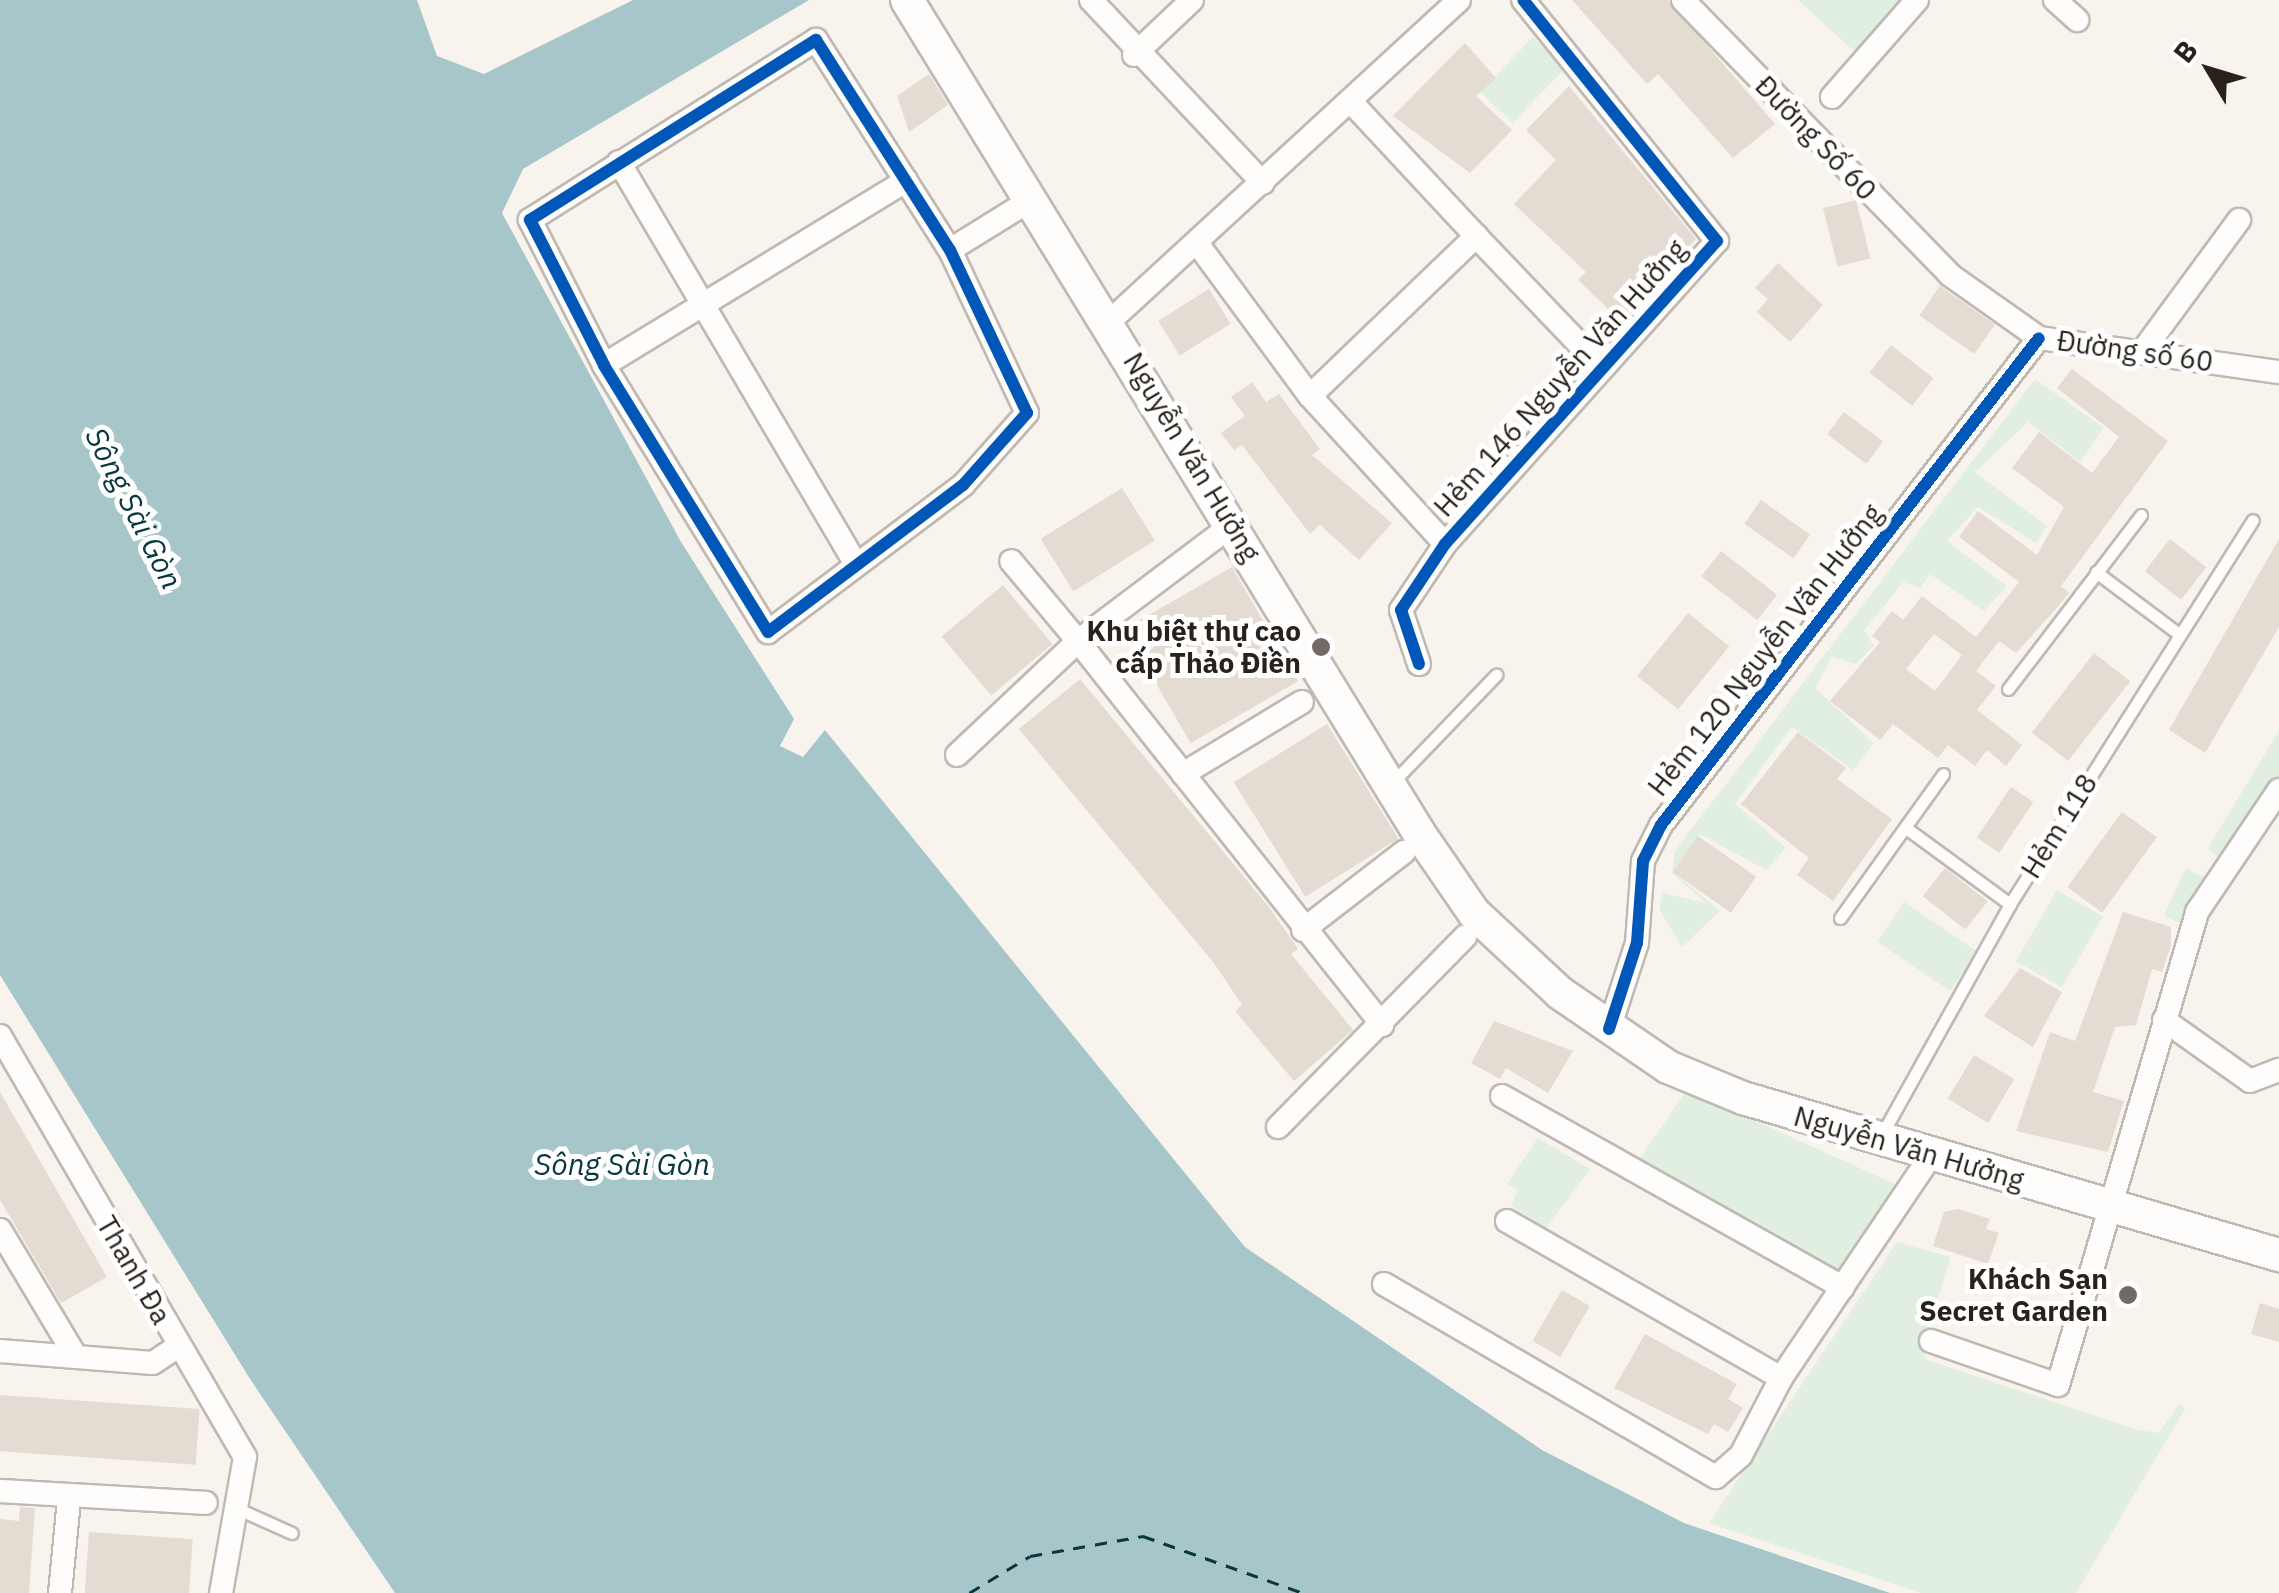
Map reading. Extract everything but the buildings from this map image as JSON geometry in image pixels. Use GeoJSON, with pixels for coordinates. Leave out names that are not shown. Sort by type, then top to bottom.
{"type":"FeatureCollection","features":[{"type":"Feature","properties":{"kind":"main road","name":"Nguyễn Văn Hưởng"},"geometry":{"type":"LineString","coordinates":[[907,0],[1026,203],[1110,321],[1471,926],[1609,1029],[1742,1098],[2279,1255]]}},
{"type":"Feature","properties":{"kind":"street"},"geometry":{"type":"LineString","coordinates":[[1091,0],[1134,55],[1263,183]]}},
{"type":"Feature","properties":{"kind":"street"},"geometry":{"type":"LineString","coordinates":[[1134,55],[1192,0]]}},
{"type":"Feature","properties":{"kind":"street"},"geometry":{"type":"LineString","coordinates":[[1110,321],[1354,105],[1460,0]]}},
{"type":"Feature","properties":{"kind":"street","name":"Hẻm 146 Nguyễn Văn Hưởng"},"geometry":{"type":"LineString","coordinates":[[1419,664],[1401,610],[1445,544],[1717,241],[1523,0]]}},
{"type":"Feature","properties":{"kind":"street","name":"Đường Số 60"},"geometry":{"type":"LineString","coordinates":[[1684,0],[1950,276]]}},
{"type":"Feature","properties":{"kind":"street"},"geometry":{"type":"LineString","coordinates":[[1832,97],[1917,0]]}},
{"type":"Feature","properties":{"kind":"street"},"geometry":{"type":"LineString","coordinates":[[2055,0],[2077,20]]}},
{"type":"Feature","properties":{"kind":"street"},"geometry":{"type":"LineString","coordinates":[[816,40],[906,181],[950,250],[1026,413],[963,485],[854,561],[768,632],[604,364],[530,220],[816,40]]}},
{"type":"Feature","properties":{"kind":"street","name":"Hẻm 146 Nguyễn Văn Hưởng"},"geometry":{"type":"LineString","coordinates":[[1354,105],[1602,368]]}},
{"type":"Feature","properties":{"kind":"street"},"geometry":{"type":"LineString","coordinates":[[619,162],[854,561]]}},
{"type":"Feature","properties":{"kind":"street"},"geometry":{"type":"LineString","coordinates":[[604,364],[701,301],[906,181]]}},
{"type":"Feature","properties":{"kind":"street"},"geometry":{"type":"LineString","coordinates":[[950,250],[1026,203]]}},
{"type":"Feature","properties":{"kind":"street"},"geometry":{"type":"LineString","coordinates":[[2142,352],[2239,220]]}},
{"type":"Feature","properties":{"kind":"street"},"geometry":{"type":"LineString","coordinates":[[1310,396],[1476,236]]}},
{"type":"Feature","properties":{"kind":"street","name":"Hẻm 146 Nguyễn Văn Hưởng"},"geometry":{"type":"LineString","coordinates":[[1196,243],[1310,396],[1445,544]]}},
{"type":"Feature","properties":{"kind":"street","name":"Đường số 60"},"geometry":{"type":"LineString","coordinates":[[1950,276],[2039,338],[2279,372]]}},
{"type":"Feature","properties":{"kind":"street","name":"Hẻm 120 Nguyễn Văn Hưởng"},"geometry":{"type":"LineString","coordinates":[[1609,1029],[1637,944],[1643,861],[1661,825],[2039,338]]}},
{"type":"Feature","properties":{"kind":"street"},"geometry":{"type":"LineString","coordinates":[[956,755],[1078,641],[1232,524]]}},
{"type":"Feature","properties":{"kind":"street"},"geometry":{"type":"LineString","coordinates":[[1011,561],[1382,1025]]}},
{"type":"Feature","properties":{"kind":"street"},"geometry":{"type":"LineString","coordinates":[[1182,774],[1302,702]]}},
{"type":"Feature","properties":{"kind":"street"},"geometry":{"type":"LineString","coordinates":[[1931,1340],[2058,1385],[2198,912],[2279,790]]}},
{"type":"Feature","properties":{"kind":"street"},"geometry":{"type":"LineString","coordinates":[[1303,930],[1404,852]]}},
{"type":"Feature","properties":{"kind":"street"},"geometry":{"type":"LineString","coordinates":[[1278,1126],[1382,1025],[1471,926]]}},
{"type":"Feature","properties":{"kind":"street"},"geometry":{"type":"LineString","coordinates":[[2164,1020],[2250,1080],[2279,1070]]}},
{"type":"Feature","properties":{"kind":"street","name":"Thanh Đa"},"geometry":{"type":"LineString","coordinates":[[0,1036],[177,1346],[152,1362],[0,1352]]}},
{"type":"Feature","properties":{"kind":"street"},"geometry":{"type":"LineString","coordinates":[[1502,1096],[1843,1287]]}},
{"type":"Feature","properties":{"kind":"street"},"geometry":{"type":"LineString","coordinates":[[1384,1284],[1716,1477],[1741,1455],[1781,1378],[1932,1154]]}},
{"type":"Feature","properties":{"kind":"street"},"geometry":{"type":"LineString","coordinates":[[1507,1220],[1781,1378]]}},
{"type":"Feature","properties":{"kind":"street"},"geometry":{"type":"LineString","coordinates":[[0,1230],[76,1356]]}},
{"type":"Feature","properties":{"kind":"street"},"geometry":{"type":"LineString","coordinates":[[177,1346],[245,1457],[221,1593]]}},
{"type":"Feature","properties":{"kind":"street"},"geometry":{"type":"LineString","coordinates":[[0,1492],[206,1504]]}},
{"type":"Feature","properties":{"kind":"street"},"geometry":{"type":"LineString","coordinates":[[60,1593],[69,1498]]}},
{"type":"Feature","properties":{"kind":"lane"},"geometry":{"type":"LineString","coordinates":[[2008,688],[2141,515]]}},
{"type":"Feature","properties":{"kind":"lane","name":"Hẻm 118"},"geometry":{"type":"LineString","coordinates":[[1879,1140],[2010,904],[2254,520]]}},
{"type":"Feature","properties":{"kind":"lane"},"geometry":{"type":"LineString","coordinates":[[2096,572],[2179,634]]}},
{"type":"Feature","properties":{"kind":"lane"},"geometry":{"type":"LineString","coordinates":[[1390,785],[1496,675]]}},
{"type":"Feature","properties":{"kind":"lane"},"geometry":{"type":"LineString","coordinates":[[1840,918],[1943,774]]}},
{"type":"Feature","properties":{"kind":"lane"},"geometry":{"type":"LineString","coordinates":[[1906,828],[2010,904]]}},
{"type":"Feature","properties":{"kind":"lane"},"geometry":{"type":"LineString","coordinates":[[236,1508],[292,1534]]}},
{"type":"Feature","properties":{"kind":"green space"},"geometry":{"type":"Polygon","coordinates":[[[1798,0],[1903,0],[1856,53],[1798,0]]]}},
{"type":"Feature","properties":{"kind":"green space"},"geometry":{"type":"Polygon","coordinates":[[[1533,37],[1565,68],[1513,123],[1480,92],[1533,37]]]}},
{"type":"Feature","properties":{"kind":"green space"},"geometry":{"type":"Polygon","coordinates":[[[2035,379],[2104,428],[2080,462],[2028,422],[1975,472],[2047,526],[2036,543],[1978,507],[1947,541],[2007,586],[1984,611],[1930,574],[1920,588],[1903,582],[1864,631],[1874,646],[1856,664],[1832,657],[1815,688],[1874,743],[1853,770],[1792,727],[1735,804],[1786,848],[1766,870],[1700,834],[1673,872],[1720,911],[1682,947],[1659,909],[1663,893],[1706,903],[1672,873],[1675,851],[2035,379]]]}},
{"type":"Feature","properties":{"kind":"green space"},"geometry":{"type":"Polygon","coordinates":[[[2279,731],[2279,788],[2190,928],[2164,915],[2186,868],[2205,878],[2219,859],[2208,848],[2279,731]]]}},
{"type":"Feature","properties":{"kind":"green space"},"geometry":{"type":"Polygon","coordinates":[[[2057,890],[2103,916],[2062,988],[2016,961],[2057,890]]]}},
{"type":"Feature","properties":{"kind":"green space"},"geometry":{"type":"Polygon","coordinates":[[[1904,902],[1977,951],[1950,991],[1877,942],[1904,902]]]}},
{"type":"Feature","properties":{"kind":"green space"},"geometry":{"type":"Polygon","coordinates":[[[1687,1090],[1897,1185],[1838,1272],[1638,1161],[1687,1090]]]}},
{"type":"Feature","properties":{"kind":"green space"},"geometry":{"type":"Polygon","coordinates":[[[1538,1138],[1590,1169],[1546,1228],[1511,1206],[1517,1191],[1507,1184],[1538,1138]]]}},
{"type":"Feature","properties":{"kind":"green space"},"geometry":{"type":"Polygon","coordinates":[[[1897,1242],[1951,1257],[1921,1351],[1927,1360],[2138,1430],[2159,1433],[2179,1404],[2185,1409],[2076,1593],[1921,1593],[1709,1523],[1897,1242]]]}},
{"type":"Feature","properties":{"kind":"water","name":"Sông Sài Gòn"},"geometry":{"type":"Polygon","coordinates":[[[0,0],[417,0],[437,56],[484,74],[633,0],[809,0],[523,169],[502,213],[681,542],[794,719],[780,746],[803,757],[825,730],[1245,1247],[1542,1450],[1684,1523],[1890,1593],[395,1593],[250,1379],[0,975],[0,0]]]}},
{"type":"Feature","properties":{"kind":"ferry route"},"geometry":{"type":"LineString","coordinates":[[969,1593],[1030,1556],[1143,1536],[1303,1593]]}},
{"type":"Feature","properties":{"kind":"cycle path"},"geometry":{"type":"LineString","coordinates":[[1419,664],[1401,610],[1445,544],[1717,241],[1523,0]]}},
{"type":"Feature","properties":{"kind":"cycle path"},"geometry":{"type":"LineString","coordinates":[[816,40],[950,250],[1027,413],[963,485],[768,632],[604,365],[530,220],[816,40]]}},
{"type":"Feature","properties":{"kind":"cycle path"},"geometry":{"type":"LineString","coordinates":[[1609,1029],[1637,943],[1643,861],[1661,825],[2039,338]]}},
{"type":"Feature","properties":{"kind":"place","name":"Khu biệt thự cao cấp Thảo Điền"},"geometry":{"type":"Point","coordinates":[1321,647]}},
{"type":"Feature","properties":{"kind":"place","name":"Khách Sạn Secret Garden"},"geometry":{"type":"Point","coordinates":[2128,1295]}}]}
